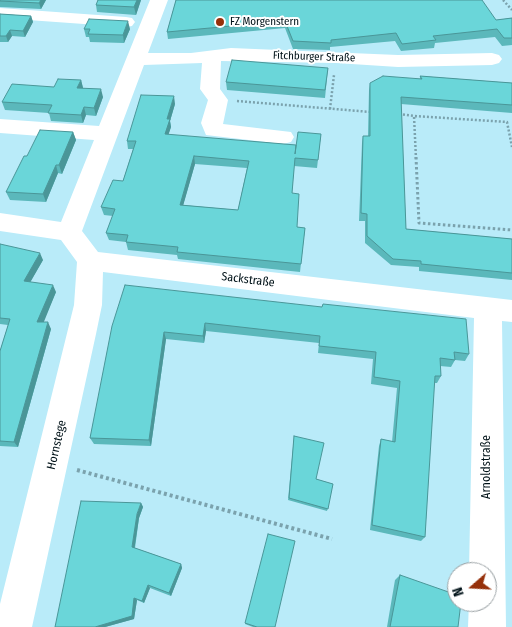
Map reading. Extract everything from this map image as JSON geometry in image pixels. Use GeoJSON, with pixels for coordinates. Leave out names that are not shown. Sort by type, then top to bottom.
{"type":"FeatureCollection","features":[{"type":"Feature","properties":{"kind":"street"},"geometry":{"type":"LineString","coordinates":[[69,232],[159,0]]}},
{"type":"Feature","properties":{"kind":"street"},"geometry":{"type":"LineString","coordinates":[[0,12],[150,23]]}},
{"type":"Feature","properties":{"kind":"street","name":"Fitchburger Straße"},"geometry":{"type":"LineString","coordinates":[[136,59],[191,59],[231,54],[398,61],[492,59]]}},
{"type":"Feature","properties":{"kind":"street"},"geometry":{"type":"LineString","coordinates":[[212,57],[210,89],[218,100],[212,123],[214,130],[283,137]]}},
{"type":"Feature","properties":{"kind":"street"},"geometry":{"type":"LineString","coordinates":[[0,126],[106,134]]}},
{"type":"Feature","properties":{"kind":"street"},"geometry":{"type":"LineString","coordinates":[[0,222],[69,232],[90,261]]}},
{"type":"Feature","properties":{"kind":"street","name":"Sackstraße"},"geometry":{"type":"LineString","coordinates":[[90,261],[500,309]]}},
{"type":"Feature","properties":{"kind":"street","name":"Hornstege"},"geometry":{"type":"LineString","coordinates":[[10,620],[53,464],[88,305],[90,261]]}},
{"type":"Feature","properties":{"kind":"street","name":"Arnoldstraße"},"geometry":{"type":"LineString","coordinates":[[487,627],[500,309]]}},
{"type":"Feature","properties":{"kind":"path"},"geometry":{"type":"LineString","coordinates":[[503,0],[512,10]]}},
{"type":"Feature","properties":{"kind":"path"},"geometry":{"type":"LineString","coordinates":[[330,109],[336,57]]}},
{"type":"Feature","properties":{"kind":"path"},"geometry":{"type":"LineString","coordinates":[[229,101],[376,112]]}},
{"type":"Feature","properties":{"kind":"path"},"geometry":{"type":"LineString","coordinates":[[395,114],[507,122],[512,147]]}},
{"type":"Feature","properties":{"kind":"path"},"geometry":{"type":"LineString","coordinates":[[414,116],[419,222],[512,230]]}},
{"type":"Feature","properties":{"kind":"path"},"geometry":{"type":"LineString","coordinates":[[53,464],[332,539]]}},
{"type":"Feature","properties":{"kind":"building"},"geometry":{"type":"Polygon","coordinates":[[[0,0],[41,0],[39,3],[0,0]]]}},
{"type":"Feature","properties":{"kind":"building"},"geometry":{"type":"Polygon","coordinates":[[[98,0],[137,0],[134,7],[96,5],[98,0]]]}},
{"type":"Feature","properties":{"kind":"building"},"geometry":{"type":"Polygon","coordinates":[[[176,0],[482,0],[496,20],[512,18],[512,38],[504,38],[497,29],[433,36],[436,40],[402,44],[396,33],[331,40],[331,43],[293,41],[285,21],[167,32],[176,0]]]}},
{"type":"Feature","properties":{"kind":"building"},"geometry":{"type":"Polygon","coordinates":[[[0,14],[31,16],[23,31],[10,30],[6,36],[0,36],[0,14]]]}},
{"type":"Feature","properties":{"kind":"building"},"geometry":{"type":"Polygon","coordinates":[[[89,19],[128,21],[123,35],[88,34],[90,29],[84,29],[89,19]]]}},
{"type":"Feature","properties":{"kind":"building"},"geometry":{"type":"Polygon","coordinates":[[[232,60],[328,68],[325,90],[226,82],[232,60]]]}},
{"type":"Feature","properties":{"kind":"building"},"geometry":{"type":"Polygon","coordinates":[[[383,76],[422,79],[420,76],[512,83],[512,105],[401,97],[406,229],[512,239],[512,273],[421,264],[421,261],[393,259],[367,236],[367,214],[361,213],[363,136],[370,136],[370,83],[383,76]]]}},
{"type":"Feature","properties":{"kind":"building"},"geometry":{"type":"Polygon","coordinates":[[[58,79],[81,80],[77,88],[101,89],[94,108],[84,107],[81,115],[48,113],[52,105],[2,102],[12,84],[54,87],[58,79]]]}},
{"type":"Feature","properties":{"kind":"building"},"geometry":{"type":"Polygon","coordinates":[[[141,95],[174,96],[167,119],[170,119],[165,134],[296,145],[295,154],[298,132],[321,134],[318,160],[295,158],[292,193],[299,194],[297,227],[305,228],[301,264],[177,252],[178,247],[126,242],[128,235],[106,233],[115,209],[101,207],[113,180],[123,181],[136,141],[127,141],[141,95]],[[194,156],[180,205],[238,210],[249,161],[194,156]]]}},
{"type":"Feature","properties":{"kind":"building"},"geometry":{"type":"Polygon","coordinates":[[[40,130],[73,132],[59,165],[56,165],[43,194],[6,192],[24,156],[27,156],[40,130]]]}},
{"type":"Feature","properties":{"kind":"building"},"geometry":{"type":"Polygon","coordinates":[[[0,244],[40,253],[24,281],[53,285],[37,322],[48,322],[14,442],[0,441],[0,351],[10,319],[0,318],[0,244]]]}},
{"type":"Feature","properties":{"kind":"building"},"geometry":{"type":"Polygon","coordinates":[[[125,285],[322,307],[323,304],[466,319],[469,354],[454,352],[455,360],[440,358],[441,376],[435,376],[425,537],[372,525],[381,439],[395,442],[400,381],[374,377],[376,352],[319,346],[320,336],[205,323],[203,336],[164,332],[149,440],[90,438],[112,326],[125,285]]]}},
{"type":"Feature","properties":{"kind":"building"},"geometry":{"type":"Polygon","coordinates":[[[294,436],[324,443],[316,479],[333,484],[328,509],[289,498],[294,436]]]}},
{"type":"Feature","properties":{"kind":"building"},"geometry":{"type":"Polygon","coordinates":[[[81,501],[141,503],[137,514],[132,547],[181,564],[169,593],[148,585],[142,601],[134,598],[132,616],[95,627],[55,627],[81,501]]]}},
{"type":"Feature","properties":{"kind":"building"},"geometry":{"type":"Polygon","coordinates":[[[268,534],[295,541],[275,627],[257,627],[245,623],[268,534]]]}},
{"type":"Feature","properties":{"kind":"building"},"geometry":{"type":"Polygon","coordinates":[[[400,575],[447,591],[447,612],[460,612],[458,627],[390,627],[400,575]]]}},
{"type":"Feature","properties":{"kind":"place","name":"FZ Morgenstern"},"geometry":{"type":"Point","coordinates":[220,22]}}]}
